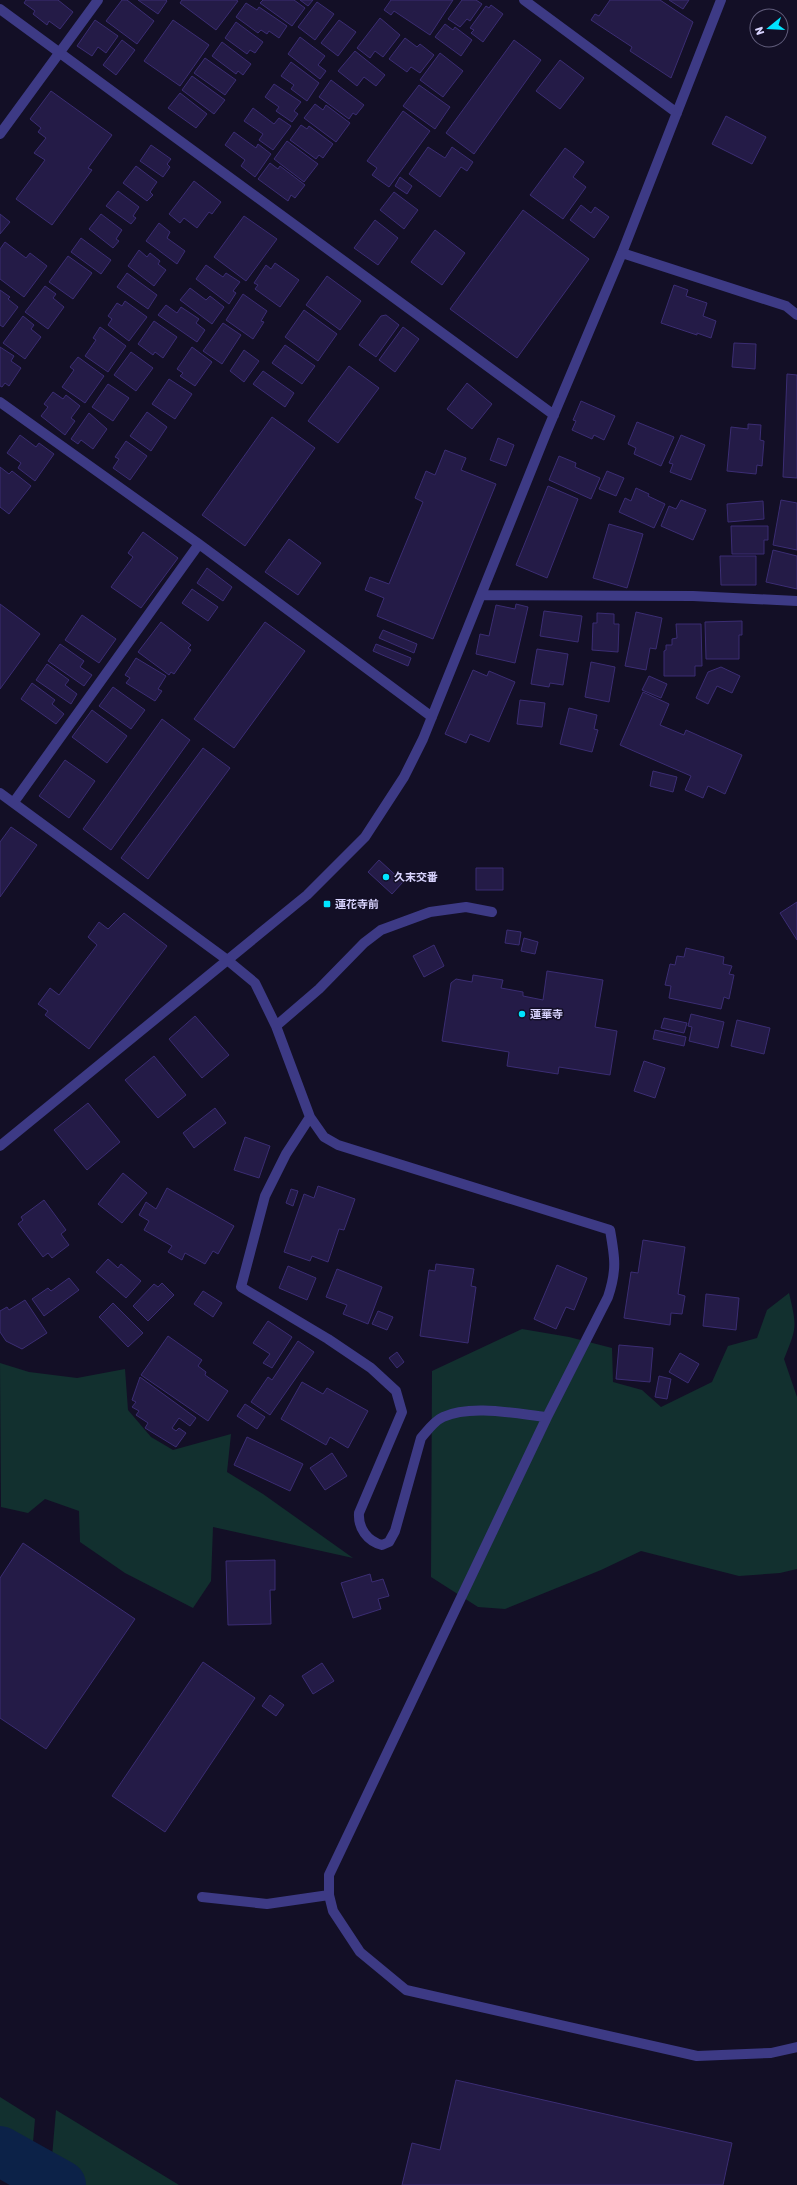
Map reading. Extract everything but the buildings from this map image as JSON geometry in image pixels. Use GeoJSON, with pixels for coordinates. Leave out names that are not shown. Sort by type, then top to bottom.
{"type":"FeatureCollection","features":[{"type":"Feature","properties":{"kind":"street"},"geometry":{"type":"LineString","coordinates":[[0,134],[61,53],[98,0]]}},
{"type":"Feature","properties":{"kind":"street"},"geometry":{"type":"LineString","coordinates":[[524,0],[677,113]]}},
{"type":"Feature","properties":{"kind":"street"},"geometry":{"type":"LineString","coordinates":[[0,1146],[307,894],[365,837],[404,778],[424,739],[554,415],[622,253],[721,0]]}},
{"type":"Feature","properties":{"kind":"street"},"geometry":{"type":"LineString","coordinates":[[0,9],[554,415]]}},
{"type":"Feature","properties":{"kind":"street"},"geometry":{"type":"LineString","coordinates":[[622,253],[786,306],[797,315]]}},
{"type":"Feature","properties":{"kind":"street"},"geometry":{"type":"LineString","coordinates":[[0,402],[199,544],[432,717]]}},
{"type":"Feature","properties":{"kind":"street"},"geometry":{"type":"LineString","coordinates":[[14,802],[199,544]]}},
{"type":"Feature","properties":{"kind":"street"},"geometry":{"type":"LineString","coordinates":[[481,595],[693,596],[797,601]]}},
{"type":"Feature","properties":{"kind":"street"},"geometry":{"type":"LineString","coordinates":[[0,792],[226,959],[255,983],[276,1026],[310,1117],[324,1137],[338,1145],[610,1230],[614,1251],[615,1276],[608,1297],[547,1417],[329,1876],[329,1895],[333,1911],[360,1952],[406,1990],[697,2056],[771,2053],[797,2047]]}},
{"type":"Feature","properties":{"kind":"street"},"geometry":{"type":"LineString","coordinates":[[276,1026],[319,988],[364,943],[381,930],[430,912],[466,907],[492,912]]}},
{"type":"Feature","properties":{"kind":"street"},"geometry":{"type":"LineString","coordinates":[[310,1117],[286,1154],[265,1196],[241,1287],[328,1339],[371,1368],[396,1391],[402,1412],[359,1512],[359,1522],[364,1532],[376,1543],[382,1545],[389,1542],[395,1531],[421,1438],[429,1428],[443,1417],[477,1410],[547,1417]]}},
{"type":"Feature","properties":{"kind":"street"},"geometry":{"type":"LineString","coordinates":[[202,1896],[267,1904],[329,1895]]}},
{"type":"Feature","properties":{"kind":"green space"},"geometry":{"type":"Polygon","coordinates":[[[789,1293],[794,1327],[784,1359],[797,1397],[797,1569],[780,1573],[739,1576],[641,1551],[601,1570],[505,1609],[478,1607],[431,1577],[432,1371],[522,1329],[569,1337],[612,1348],[613,1382],[642,1390],[661,1407],[712,1382],[728,1346],[757,1338],[767,1310],[789,1293]]]}},
{"type":"Feature","properties":{"kind":"green space"},"geometry":{"type":"Polygon","coordinates":[[[0,1363],[29,1372],[77,1378],[125,1369],[128,1410],[151,1437],[173,1450],[231,1434],[227,1472],[263,1494],[353,1558],[213,1527],[211,1581],[193,1608],[125,1573],[80,1542],[79,1511],[45,1499],[28,1513],[1,1507],[0,1363]]]}},
{"type":"Feature","properties":{"kind":"green space"},"geometry":{"type":"Polygon","coordinates":[[[0,2097],[35,2119],[32,2154],[0,2142],[0,2097]]]}},
{"type":"Feature","properties":{"kind":"green space"},"geometry":{"type":"Polygon","coordinates":[[[56,2110],[179,2185],[85,2185],[52,2157],[56,2110]]]}},
{"type":"Feature","properties":{"kind":"waterway"},"geometry":{"type":"LineString","coordinates":[[0,2151],[61,2185]]}},
{"type":"Feature","properties":{"kind":"place","name":"久末交番"},"geometry":{"type":"Point","coordinates":[386,877]}},
{"type":"Feature","properties":{"kind":"place","name":"蓮花寺前"},"geometry":{"type":"Point","coordinates":[327,904]}},
{"type":"Feature","properties":{"kind":"place","name":"蓮華寺"},"geometry":{"type":"Point","coordinates":[522,1014]}}]}
